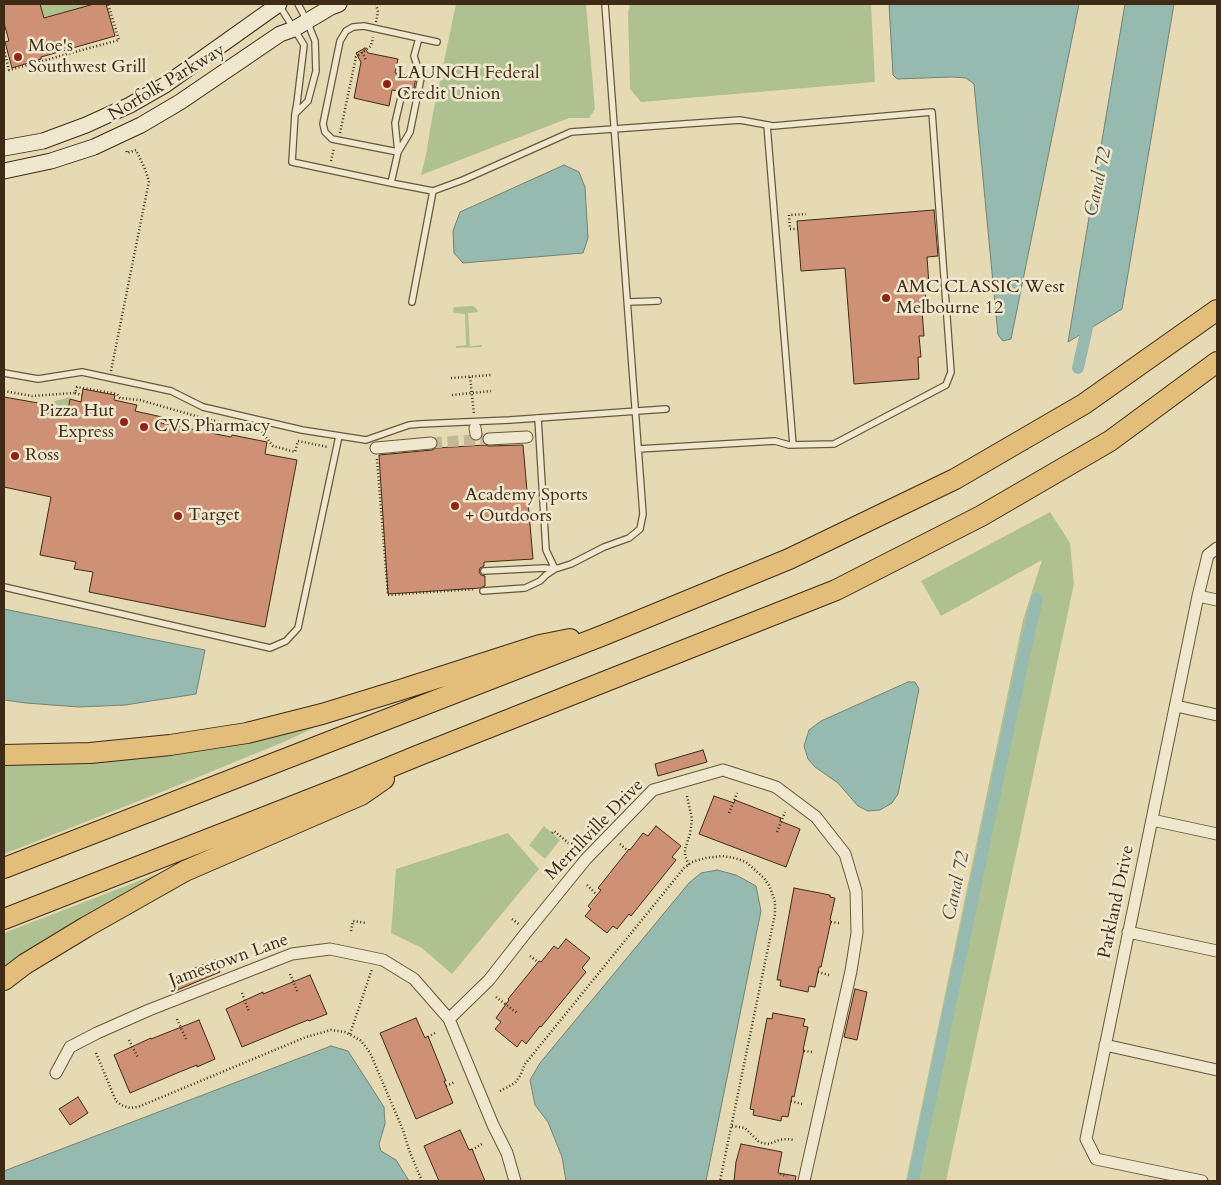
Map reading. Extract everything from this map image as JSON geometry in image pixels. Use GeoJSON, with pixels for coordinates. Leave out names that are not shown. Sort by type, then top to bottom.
{"type":"FeatureCollection","features":[{"type":"Feature","properties":{"kind":"highway"},"geometry":{"type":"LineString","coordinates":[[4,868],[604,636],[789,559],[955,479],[1084,404],[1217,310]]}},
{"type":"Feature","properties":{"kind":"highway"},"geometry":{"type":"LineString","coordinates":[[4,919],[836,590],[981,516],[1110,441],[1217,362]]}},
{"type":"Feature","properties":{"kind":"highway"},"geometry":{"type":"LineString","coordinates":[[4,755],[90,753],[170,745],[247,733],[322,714],[540,644],[604,636]]}},
{"type":"Feature","properties":{"kind":"highway"},"geometry":{"type":"LineString","coordinates":[[4,980],[25,964],[86,926],[185,871],[361,794],[417,756]]}},
{"type":"Feature","properties":{"kind":"street","name":"Norfolk Parkway"},"geometry":{"type":"LineString","coordinates":[[4,148],[43,141],[86,125],[130,105],[165,85],[278,4]]}},
{"type":"Feature","properties":{"kind":"street","name":"Norfolk Parkway"},"geometry":{"type":"LineString","coordinates":[[4,171],[51,161],[94,147],[141,125],[180,102],[280,34],[294,29],[339,4]]}},
{"type":"Feature","properties":{"kind":"street"},"geometry":{"type":"LineString","coordinates":[[489,439],[527,437]]}},
{"type":"Feature","properties":{"kind":"street"},"geometry":{"type":"LineString","coordinates":[[376,449],[431,443]]}},
{"type":"Feature","properties":{"kind":"street","name":"Parkland Drive"},"geometry":{"type":"LineString","coordinates":[[1202,1181],[1096,1159],[1086,1138],[1198,596],[1208,555],[1217,548]]}},
{"type":"Feature","properties":{"kind":"street"},"geometry":{"type":"LineString","coordinates":[[1198,596],[1217,600]]}},
{"type":"Feature","properties":{"kind":"street"},"geometry":{"type":"LineString","coordinates":[[1176,706],[1217,715]]}},
{"type":"Feature","properties":{"kind":"street","name":"Merrillville Drive"},"geometry":{"type":"LineString","coordinates":[[449,1019],[489,980],[586,859],[653,790],[723,770],[776,787],[816,817],[845,854],[856,891],[857,933],[851,971],[804,1181]]}},
{"type":"Feature","properties":{"kind":"street"},"geometry":{"type":"LineString","coordinates":[[1152,820],[1217,834]]}},
{"type":"Feature","properties":{"kind":"street"},"geometry":{"type":"LineString","coordinates":[[1128,932],[1217,951]]}},
{"type":"Feature","properties":{"kind":"street","name":"Jamestown Lane"},"geometry":{"type":"LineString","coordinates":[[56,1073],[70,1048],[97,1033],[149,1010],[292,954],[330,950],[383,960],[414,979],[449,1019],[493,1125],[508,1153],[515,1181]]}},
{"type":"Feature","properties":{"kind":"street"},"geometry":{"type":"LineString","coordinates":[[1105,1045],[1217,1070]]}},
{"type":"Feature","properties":{"kind":"lane"},"geometry":{"type":"LineString","coordinates":[[278,4],[304,45],[298,104],[295,114],[292,162],[434,191],[571,132],[740,120],[767,125],[780,125],[932,112],[951,372],[946,385],[834,444],[789,445],[775,441],[638,449]]}},
{"type":"Feature","properties":{"kind":"lane"},"geometry":{"type":"LineString","coordinates":[[295,114],[308,101],[316,71],[315,40],[298,4]]}},
{"type":"Feature","properties":{"kind":"lane"},"geometry":{"type":"LineString","coordinates":[[483,591],[525,588],[540,581],[555,569],[571,564],[604,547],[629,538],[640,529],[643,514],[605,4]]}},
{"type":"Feature","properties":{"kind":"lane"},"geometry":{"type":"LineString","coordinates":[[398,152],[332,139],[325,132],[323,124],[340,41],[346,31],[353,27],[364,26],[437,42]]}},
{"type":"Feature","properties":{"kind":"lane"},"geometry":{"type":"LineString","coordinates":[[391,183],[398,152],[410,132],[422,78],[414,56],[419,38]]}},
{"type":"Feature","properties":{"kind":"lane"},"geometry":{"type":"LineString","coordinates":[[398,152],[395,123],[402,93]]}},
{"type":"Feature","properties":{"kind":"lane"},"geometry":{"type":"LineString","coordinates":[[767,125],[792,445]]}},
{"type":"Feature","properties":{"kind":"lane"},"geometry":{"type":"LineString","coordinates":[[412,302],[434,191]]}},
{"type":"Feature","properties":{"kind":"lane"},"geometry":{"type":"LineString","coordinates":[[628,302],[658,301]]}},
{"type":"Feature","properties":{"kind":"lane"},"geometry":{"type":"LineString","coordinates":[[4,373],[38,379],[82,372],[171,391],[203,407],[302,430],[366,440],[408,425],[420,424],[475,428],[538,418],[666,409]]}},
{"type":"Feature","properties":{"kind":"lane"},"geometry":{"type":"LineString","coordinates":[[538,418],[546,550],[555,569]]}},
{"type":"Feature","properties":{"kind":"lane"},"geometry":{"type":"LineString","coordinates":[[4,587],[270,648],[286,641],[298,628],[339,436]]}},
{"type":"Feature","properties":{"kind":"lane"},"geometry":{"type":"LineString","coordinates":[[484,571],[555,569]]}},
{"type":"Feature","properties":{"kind":"path"},"geometry":{"type":"LineString","coordinates":[[4,50],[9,70],[119,40],[108,4]]}},
{"type":"Feature","properties":{"kind":"path"},"geometry":{"type":"LineString","coordinates":[[331,161],[341,130],[356,57],[371,46],[378,12],[376,4]]}},
{"type":"Feature","properties":{"kind":"path"},"geometry":{"type":"LineString","coordinates":[[362,52],[366,60]]}},
{"type":"Feature","properties":{"kind":"path"},"geometry":{"type":"LineString","coordinates":[[106,392],[105,384],[110,378],[149,181],[136,150],[127,153],[126,149]]}},
{"type":"Feature","properties":{"kind":"path"},"geometry":{"type":"LineString","coordinates":[[798,229],[790,229],[789,215],[806,214]]}},
{"type":"Feature","properties":{"kind":"path"},"geometry":{"type":"LineString","coordinates":[[451,378],[490,375]]}},
{"type":"Feature","properties":{"kind":"path"},"geometry":{"type":"LineString","coordinates":[[470,377],[475,428]]}},
{"type":"Feature","properties":{"kind":"path"},"geometry":{"type":"LineString","coordinates":[[75,393],[77,387],[118,394],[120,398],[140,400],[206,419],[261,431],[273,446],[295,452],[298,441],[325,447]]}},
{"type":"Feature","properties":{"kind":"path"},"geometry":{"type":"LineString","coordinates":[[4,391],[32,396],[75,393],[82,395]]}},
{"type":"Feature","properties":{"kind":"path"},"geometry":{"type":"LineString","coordinates":[[452,395],[491,391]]}},
{"type":"Feature","properties":{"kind":"path"},"geometry":{"type":"LineString","coordinates":[[376,449],[387,594],[477,589],[483,591]]}},
{"type":"Feature","properties":{"kind":"path"},"geometry":{"type":"LineString","coordinates":[[729,813],[737,793]]}},
{"type":"Feature","properties":{"kind":"path"},"geometry":{"type":"LineString","coordinates":[[687,796],[692,819],[685,849],[685,856],[689,865]]}},
{"type":"Feature","properties":{"kind":"path"},"geometry":{"type":"LineString","coordinates":[[778,832],[785,812]]}},
{"type":"Feature","properties":{"kind":"path"},"geometry":{"type":"LineString","coordinates":[[552,833],[554,831],[571,845]]}},
{"type":"Feature","properties":{"kind":"path"},"geometry":{"type":"LineString","coordinates":[[620,844],[628,851]]}},
{"type":"Feature","properties":{"kind":"path"},"geometry":{"type":"LineString","coordinates":[[500,1091],[515,1083],[525,1064],[684,868],[706,858],[722,856],[746,862],[764,878],[770,887],[775,902],[776,914],[720,1181]]}},
{"type":"Feature","properties":{"kind":"path"},"geometry":{"type":"LineString","coordinates":[[587,885],[597,895]]}},
{"type":"Feature","properties":{"kind":"path"},"geometry":{"type":"LineString","coordinates":[[512,919],[521,926]]}},
{"type":"Feature","properties":{"kind":"path"},"geometry":{"type":"LineString","coordinates":[[351,931],[353,921],[366,923]]}},
{"type":"Feature","properties":{"kind":"path"},"geometry":{"type":"LineString","coordinates":[[831,922],[839,923]]}},
{"type":"Feature","properties":{"kind":"path"},"geometry":{"type":"LineString","coordinates":[[530,956],[538,962]]}},
{"type":"Feature","properties":{"kind":"path"},"geometry":{"type":"LineString","coordinates":[[350,1034],[374,963]]}},
{"type":"Feature","properties":{"kind":"path"},"geometry":{"type":"LineString","coordinates":[[818,972],[829,975]]}},
{"type":"Feature","properties":{"kind":"path"},"geometry":{"type":"LineString","coordinates":[[290,974],[298,993]]}},
{"type":"Feature","properties":{"kind":"path"},"geometry":{"type":"LineString","coordinates":[[242,993],[249,1012]]}},
{"type":"Feature","properties":{"kind":"path"},"geometry":{"type":"LineString","coordinates":[[496,997],[517,1013]]}},
{"type":"Feature","properties":{"kind":"path"},"geometry":{"type":"LineString","coordinates":[[177,1019],[186,1039]]}},
{"type":"Feature","properties":{"kind":"path"},"geometry":{"type":"LineString","coordinates":[[96,1053],[116,1101],[130,1108],[138,1107],[306,1037],[330,1030],[345,1032],[360,1040],[371,1056],[403,1130],[422,1181]]}},
{"type":"Feature","properties":{"kind":"path"},"geometry":{"type":"LineString","coordinates":[[428,1037],[434,1034]]}},
{"type":"Feature","properties":{"kind":"path"},"geometry":{"type":"LineString","coordinates":[[129,1040],[138,1058]]}},
{"type":"Feature","properties":{"kind":"path"},"geometry":{"type":"LineString","coordinates":[[804,1051],[813,1052]]}},
{"type":"Feature","properties":{"kind":"path"},"geometry":{"type":"LineString","coordinates":[[446,1086],[455,1082]]}},
{"type":"Feature","properties":{"kind":"path"},"geometry":{"type":"LineString","coordinates":[[791,1101],[802,1104]]}},
{"type":"Feature","properties":{"kind":"path"},"geometry":{"type":"LineString","coordinates":[[732,1126],[745,1128],[762,1143],[769,1144],[787,1139],[795,1140]]}},
{"type":"Feature","properties":{"kind":"path"},"geometry":{"type":"LineString","coordinates":[[472,1150],[482,1144]]}},
{"type":"Feature","properties":{"kind":"path"},"geometry":{"type":"LineString","coordinates":[[780,1174],[788,1176]]}},
{"type":"Feature","properties":{"kind":"green space"},"geometry":{"type":"Polygon","coordinates":[[[40,4],[94,4],[44,18],[40,4]]]}},
{"type":"Feature","properties":{"kind":"green space"},"geometry":{"type":"Polygon","coordinates":[[[456,4],[586,4],[595,109],[589,118],[569,118],[421,175],[456,4]]]}},
{"type":"Feature","properties":{"kind":"green space"},"geometry":{"type":"Polygon","coordinates":[[[630,4],[871,4],[875,82],[641,102],[630,89],[628,13],[630,4]]]}},
{"type":"Feature","properties":{"kind":"green space"},"geometry":{"type":"Polygon","coordinates":[[[473,306],[478,312],[468,313],[470,346],[482,345],[482,347],[456,348],[456,346],[466,345],[465,314],[455,313],[453,309],[455,307],[473,306]]]}},
{"type":"Feature","properties":{"kind":"green space"},"geometry":{"type":"Polygon","coordinates":[[[70,397],[67,416],[49,412],[51,402],[70,397]]]}},
{"type":"Feature","properties":{"kind":"green space"},"geometry":{"type":"Polygon","coordinates":[[[1050,512],[1070,543],[1074,584],[946,1181],[906,1181],[1023,620],[1042,560],[941,616],[921,581],[1050,512]]]}},
{"type":"Feature","properties":{"kind":"green space"},"geometry":{"type":"Polygon","coordinates":[[[322,724],[286,741],[159,793],[4,854],[4,761],[322,724]]]}},
{"type":"Feature","properties":{"kind":"green space"},"geometry":{"type":"Polygon","coordinates":[[[544,826],[560,840],[545,859],[529,845],[544,826]]]}},
{"type":"Feature","properties":{"kind":"green space"},"geometry":{"type":"Polygon","coordinates":[[[508,833],[539,869],[452,974],[422,948],[391,933],[396,869],[508,833]]]}},
{"type":"Feature","properties":{"kind":"green space"},"geometry":{"type":"Polygon","coordinates":[[[180,865],[4,975],[4,933],[180,865]]]}},
{"type":"Feature","properties":{"kind":"water"},"geometry":{"type":"Polygon","coordinates":[[[889,4],[1079,4],[1011,339],[1003,341],[998,335],[974,84],[966,78],[952,77],[897,79],[893,75],[889,4]]]}},
{"type":"Feature","properties":{"kind":"water"},"geometry":{"type":"Polygon","coordinates":[[[1125,4],[1174,4],[1122,309],[1068,342],[1125,4]]]}},
{"type":"Feature","properties":{"kind":"water"},"geometry":{"type":"Polygon","coordinates":[[[564,165],[579,172],[585,187],[588,238],[583,253],[463,263],[454,253],[453,231],[460,212],[564,165]]]}},
{"type":"Feature","properties":{"kind":"water"},"geometry":{"type":"Polygon","coordinates":[[[4,609],[205,650],[196,694],[125,705],[79,707],[4,700],[4,609]]]}},
{"type":"Feature","properties":{"kind":"water"},"geometry":{"type":"Polygon","coordinates":[[[908,682],[915,682],[919,689],[898,794],[892,803],[880,810],[868,811],[858,806],[838,783],[815,767],[808,759],[804,746],[809,730],[821,721],[908,682]]]}},
{"type":"Feature","properties":{"kind":"water"},"geometry":{"type":"Polygon","coordinates":[[[717,870],[736,875],[756,886],[761,911],[706,1181],[566,1181],[562,1157],[548,1122],[535,1105],[530,1080],[540,1063],[689,883],[701,873],[717,870]]]}},
{"type":"Feature","properties":{"kind":"water"},"geometry":{"type":"Polygon","coordinates":[[[331,1046],[348,1051],[384,1107],[385,1124],[379,1144],[381,1151],[396,1160],[409,1181],[4,1181],[4,1171],[331,1046]]]}},
{"type":"Feature","properties":{"kind":"building"},"geometry":{"type":"Polygon","coordinates":[[[4,4],[40,4],[44,18],[94,4],[106,4],[115,36],[41,57],[41,59],[12,68],[5,42],[9,41],[4,23],[4,4]]]}},
{"type":"Feature","properties":{"kind":"building","name":"LAUNCH Federal Credit Union"},"geometry":{"type":"Polygon","coordinates":[[[365,48],[368,53],[398,59],[395,73],[416,77],[413,94],[407,93],[403,88],[398,91],[392,90],[389,106],[354,98],[361,62],[356,53],[365,48]]]}},
{"type":"Feature","properties":{"kind":"building","name":"AMC CLASSIC West Melbourne 12"},"geometry":{"type":"Polygon","coordinates":[[[934,210],[938,256],[927,257],[929,285],[925,285],[926,311],[922,311],[924,336],[919,336],[921,357],[918,357],[919,379],[854,384],[845,268],[801,271],[797,221],[934,210]]]}},
{"type":"Feature","properties":{"kind":"building"},"geometry":{"type":"Polygon","coordinates":[[[83,389],[115,395],[114,400],[137,405],[135,411],[162,417],[161,423],[267,442],[265,454],[297,460],[265,627],[89,592],[93,572],[74,569],[76,562],[40,555],[51,497],[4,487],[4,397],[44,404],[43,411],[67,416],[70,399],[81,402],[83,389]]]}},
{"type":"Feature","properties":{"kind":"building","name":"Academy Sports + Outdoors"},"geometry":{"type":"Polygon","coordinates":[[[523,445],[533,559],[484,562],[484,566],[480,568],[479,572],[485,576],[485,586],[480,588],[388,594],[379,455],[436,448],[523,445]]]}},
{"type":"Feature","properties":{"kind":"building"},"geometry":{"type":"Polygon","coordinates":[[[703,750],[707,762],[658,776],[655,764],[703,750]]]}},
{"type":"Feature","properties":{"kind":"building"},"geometry":{"type":"Polygon","coordinates":[[[714,796],[734,803],[735,800],[781,818],[780,821],[800,829],[786,867],[699,834],[714,796]]]}},
{"type":"Feature","properties":{"kind":"building"},"geometry":{"type":"Polygon","coordinates":[[[656,826],[681,846],[672,857],[676,860],[631,916],[629,914],[617,929],[613,926],[607,933],[585,916],[591,909],[588,906],[601,890],[598,888],[629,849],[643,833],[648,836],[656,826]]]}},
{"type":"Feature","properties":{"kind":"building"},"geometry":{"type":"Polygon","coordinates":[[[794,888],[830,895],[830,897],[835,898],[821,967],[819,967],[815,987],[809,986],[808,992],[780,986],[781,980],[777,980],[794,888]]]}},
{"type":"Feature","properties":{"kind":"building"},"geometry":{"type":"Polygon","coordinates":[[[566,939],[590,958],[582,968],[586,972],[526,1044],[522,1040],[517,1047],[495,1029],[501,1022],[496,1018],[508,999],[539,961],[541,962],[554,946],[558,949],[566,939]]]}},
{"type":"Feature","properties":{"kind":"building"},"geometry":{"type":"Polygon","coordinates":[[[215,960],[220,972],[175,991],[170,978],[215,960]]]}},
{"type":"Feature","properties":{"kind":"building"},"geometry":{"type":"Polygon","coordinates":[[[310,975],[327,1014],[242,1047],[226,1009],[263,992],[263,994],[310,975]]]}},
{"type":"Feature","properties":{"kind":"building"},"geometry":{"type":"Polygon","coordinates":[[[855,989],[867,992],[857,1040],[844,1037],[855,989]]]}},
{"type":"Feature","properties":{"kind":"building"},"geometry":{"type":"Polygon","coordinates":[[[773,1013],[805,1019],[803,1026],[808,1027],[794,1097],[792,1096],[788,1117],[782,1116],[781,1121],[753,1115],[754,1110],[750,1109],[767,1018],[772,1019],[773,1013]]]}},
{"type":"Feature","properties":{"kind":"building"},"geometry":{"type":"Polygon","coordinates":[[[416,1018],[425,1038],[428,1036],[453,1103],[416,1119],[380,1033],[416,1018]]]}},
{"type":"Feature","properties":{"kind":"building"},"geometry":{"type":"Polygon","coordinates":[[[199,1020],[215,1059],[130,1093],[114,1055],[151,1038],[199,1020]]]}},
{"type":"Feature","properties":{"kind":"building"},"geometry":{"type":"Polygon","coordinates":[[[78,1097],[88,1113],[70,1125],[59,1109],[78,1097]]]}},
{"type":"Feature","properties":{"kind":"building"},"geometry":{"type":"Polygon","coordinates":[[[460,1130],[469,1150],[472,1149],[485,1181],[439,1181],[424,1146],[460,1130]]]}},
{"type":"Feature","properties":{"kind":"building"},"geometry":{"type":"Polygon","coordinates":[[[741,1144],[782,1152],[778,1173],[796,1176],[795,1181],[734,1181],[736,1162],[741,1144]]]}},
{"type":"Feature","properties":{"kind":"waterway","name":"Canal 72"},"geometry":{"type":"LineString","coordinates":[[1078,368],[1090,314]]}},
{"type":"Feature","properties":{"kind":"waterway","name":"Canal 72"},"geometry":{"type":"LineString","coordinates":[[913,1181],[1037,599]]}},
{"type":"Feature","properties":{"kind":"tunnel"},"geometry":{"type":"LineString","coordinates":[[431,443],[489,439]]}},
{"type":"Feature","properties":{"kind":"place","name":"Moe's Southwest Grill"},"geometry":{"type":"Point","coordinates":[18,57]}},
{"type":"Feature","properties":{"kind":"place","name":"LAUNCH Federal Credit Union"},"geometry":{"type":"Point","coordinates":[387,84]}},
{"type":"Feature","properties":{"kind":"place","name":"AMC CLASSIC West Melbourne 12"},"geometry":{"type":"Point","coordinates":[886,298]}},
{"type":"Feature","properties":{"kind":"place","name":"Pizza Hut Express"},"geometry":{"type":"Point","coordinates":[124,422]}},
{"type":"Feature","properties":{"kind":"place","name":"CVS Pharmacy"},"geometry":{"type":"Point","coordinates":[144,427]}},
{"type":"Feature","properties":{"kind":"place","name":"Ross"},"geometry":{"type":"Point","coordinates":[15,456]}},
{"type":"Feature","properties":{"kind":"place","name":"Academy Sports + Outdoors"},"geometry":{"type":"Point","coordinates":[455,506]}},
{"type":"Feature","properties":{"kind":"place","name":"Target"},"geometry":{"type":"Point","coordinates":[178,516]}}]}
